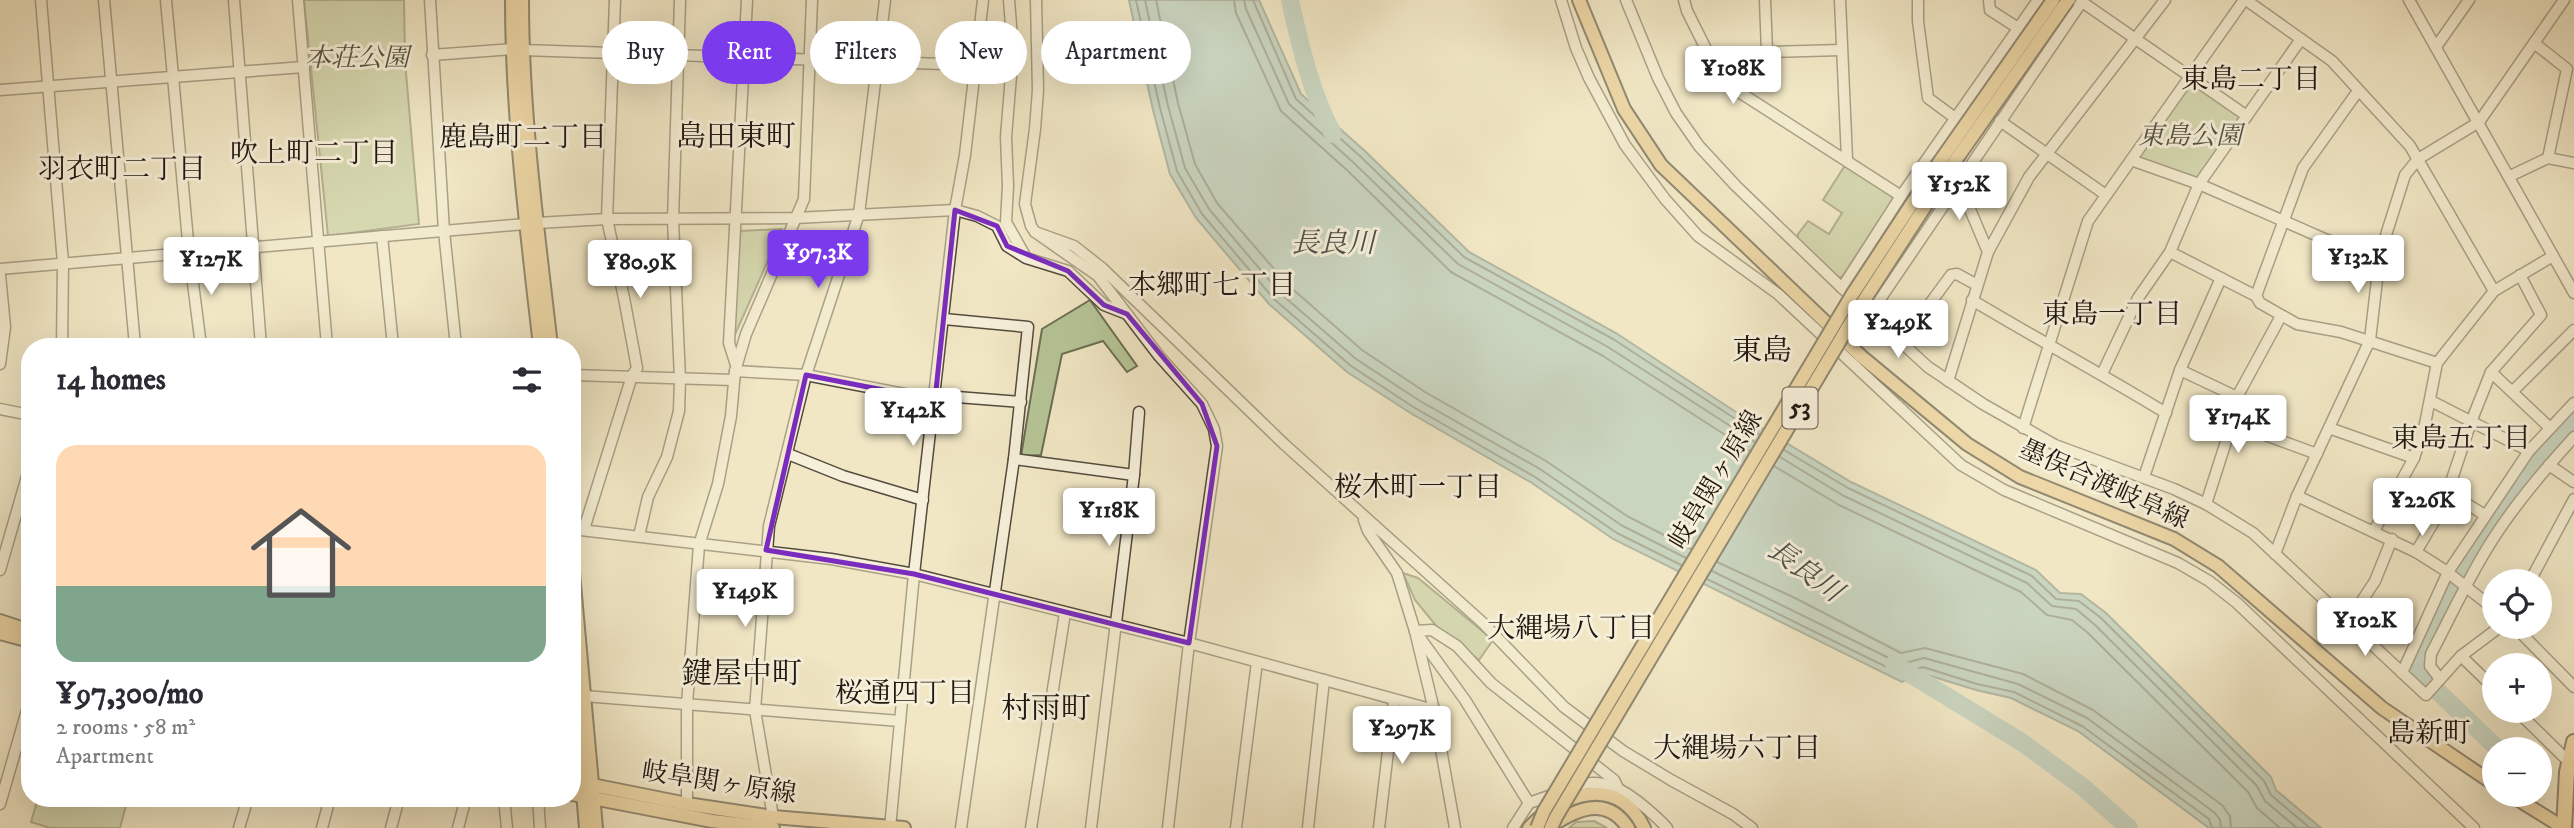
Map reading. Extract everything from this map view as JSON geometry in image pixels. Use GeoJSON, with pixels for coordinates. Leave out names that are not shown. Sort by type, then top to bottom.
{"type":"FeatureCollection","features":[{"type":"Feature","properties":{"kind":"highway"},"geometry":{"type":"LineString","coordinates":[[2564,828],[2569,762],[2574,742]]}},
{"type":"Feature","properties":{"kind":"main road"},"geometry":{"type":"LineString","coordinates":[[512,0],[539,338]]}},
{"type":"Feature","properties":{"kind":"main road"},"geometry":{"type":"LineString","coordinates":[[517,49],[522,0]]}},
{"type":"Feature","properties":{"kind":"main road","name":"墨俣合渡岐阜線"},"geometry":{"type":"LineString","coordinates":[[1579,0],[1624,109],[1661,165],[1862,357],[1967,444],[2020,477],[2174,539],[2218,566],[2382,708],[2482,776]]}},
{"type":"Feature","properties":{"kind":"main road","name":"岐阜関ヶ原線"},"geometry":{"type":"LineString","coordinates":[[1538,828],[1544,811],[1852,295],[1938,164],[2053,0]]}},
{"type":"Feature","properties":{"kind":"main road","name":"岐阜関ヶ原線"},"geometry":{"type":"LineString","coordinates":[[1549,828],[1863,302],[1948,171],[2068,0]]}},
{"type":"Feature","properties":{"kind":"main road"},"geometry":{"type":"LineString","coordinates":[[531,223],[550,338]]}},
{"type":"Feature","properties":{"kind":"main road"},"geometry":{"type":"LineString","coordinates":[[0,621],[21,628]]}},
{"type":"Feature","properties":{"kind":"main road"},"geometry":{"type":"LineString","coordinates":[[0,633],[21,639]]}},
{"type":"Feature","properties":{"kind":"main road"},"geometry":{"type":"LineString","coordinates":[[581,662],[584,696],[583,790],[596,828]]}},
{"type":"Feature","properties":{"kind":"main road"},"geometry":{"type":"LineString","coordinates":[[581,767],[586,828]]}},
{"type":"Feature","properties":{"kind":"main road","name":"岐阜関ヶ原線"},"geometry":{"type":"LineString","coordinates":[[583,790],[687,804],[773,822]]}},
{"type":"Feature","properties":{"kind":"main road","name":"岐阜関ヶ原線"},"geometry":{"type":"LineString","coordinates":[[583,790],[711,825],[773,822],[905,828]]}},
{"type":"Feature","properties":{"kind":"main road"},"geometry":{"type":"LineString","coordinates":[[1529,828],[1539,817],[1561,803],[1590,793],[1619,800],[1644,828]]}},
{"type":"Feature","properties":{"kind":"main road"},"geometry":{"type":"LineString","coordinates":[[2530,807],[2564,828]]}},
{"type":"Feature","properties":{"kind":"main road","name":"岐阜関ヶ原線"},"geometry":{"type":"LineString","coordinates":[[1549,828],[1582,808],[1600,808],[1628,828]]}},
{"type":"Feature","properties":{"kind":"street"},"geometry":{"type":"LineString","coordinates":[[41,0],[63,264],[62,338]]}},
{"type":"Feature","properties":{"kind":"street"},"geometry":{"type":"LineString","coordinates":[[104,0],[134,338]]}},
{"type":"Feature","properties":{"kind":"street"},"geometry":{"type":"LineString","coordinates":[[166,0],[189,252],[200,338]]}},
{"type":"Feature","properties":{"kind":"street"},"geometry":{"type":"LineString","coordinates":[[234,0],[260,338]]}},
{"type":"Feature","properties":{"kind":"street"},"geometry":{"type":"LineString","coordinates":[[298,0],[326,338]]}},
{"type":"Feature","properties":{"kind":"street"},"geometry":{"type":"LineString","coordinates":[[430,0],[444,231],[455,338]]}},
{"type":"Feature","properties":{"kind":"street"},"geometry":{"type":"LineString","coordinates":[[615,0],[615,21]]}},
{"type":"Feature","properties":{"kind":"street"},"geometry":{"type":"LineString","coordinates":[[679,21],[680,0]]}},
{"type":"Feature","properties":{"kind":"street"},"geometry":{"type":"LineString","coordinates":[[746,21],[747,0]]}},
{"type":"Feature","properties":{"kind":"street"},"geometry":{"type":"LineString","coordinates":[[812,21],[813,0]]}},
{"type":"Feature","properties":{"kind":"street"},"geometry":{"type":"LineString","coordinates":[[883,21],[885,0]]}},
{"type":"Feature","properties":{"kind":"street"},"geometry":{"type":"LineString","coordinates":[[980,21],[983,0]]}},
{"type":"Feature","properties":{"kind":"street"},"geometry":{"type":"LineString","coordinates":[[1009,0],[1013,51],[1006,136],[1006,222],[1026,257]]}},
{"type":"Feature","properties":{"kind":"street"},"geometry":{"type":"LineString","coordinates":[[1036,0],[1038,90],[1025,204],[1031,226],[1035,232],[1098,276],[1159,356],[1202,404],[1214,429],[1217,446],[1189,643],[1168,828]]}},
{"type":"Feature","properties":{"kind":"street"},"geometry":{"type":"LineString","coordinates":[[1561,0],[1585,68],[1625,145],[1665,200],[1698,236],[1778,294],[1961,465],[2004,490],[2158,553],[2209,581],[2237,603],[2474,828]]}},
{"type":"Feature","properties":{"kind":"street"},"geometry":{"type":"LineString","coordinates":[[1626,0],[1658,78],[1676,113],[1699,146],[1736,186],[1842,288],[1901,343],[1948,381],[2055,445],[2144,477],[2206,505],[2253,533],[2426,695],[2461,656],[2484,639]]}},
{"type":"Feature","properties":{"kind":"street"},"geometry":{"type":"LineString","coordinates":[[1684,0],[1686,11],[1722,81],[1901,196]]}},
{"type":"Feature","properties":{"kind":"street"},"geometry":{"type":"LineString","coordinates":[[1765,0],[1767,52],[1841,50]]}},
{"type":"Feature","properties":{"kind":"street"},"geometry":{"type":"LineString","coordinates":[[1840,0],[1847,159]]}},
{"type":"Feature","properties":{"kind":"street"},"geometry":{"type":"LineString","coordinates":[[1918,0],[1918,21],[1928,99],[1955,118]]}},
{"type":"Feature","properties":{"kind":"street"},"geometry":{"type":"LineString","coordinates":[[1989,0],[1990,10],[2018,28]]}},
{"type":"Feature","properties":{"kind":"street"},"geometry":{"type":"LineString","coordinates":[[1842,288],[1901,196],[2038,0]]}},
{"type":"Feature","properties":{"kind":"street"},"geometry":{"type":"LineString","coordinates":[[1948,381],[1989,252],[2029,177],[2165,0]]}},
{"type":"Feature","properties":{"kind":"street"},"geometry":{"type":"LineString","coordinates":[[2023,428],[2088,221],[2245,0],[2332,61],[2410,146],[2494,291]]}},
{"type":"Feature","properties":{"kind":"street"},"geometry":{"type":"LineString","coordinates":[[2409,0],[2574,293]]}},
{"type":"Feature","properties":{"kind":"street"},"geometry":{"type":"LineString","coordinates":[[2436,47],[2469,0]]}},
{"type":"Feature","properties":{"kind":"street"},"geometry":{"type":"LineString","coordinates":[[2275,554],[2297,496],[2370,340],[2379,254],[2405,175],[2418,159],[2479,122],[2564,0]]}},
{"type":"Feature","properties":{"kind":"street"},"geometry":{"type":"LineString","coordinates":[[1870,314],[2083,1],[2247,116]]}},
{"type":"Feature","properties":{"kind":"street"},"geometry":{"type":"LineString","coordinates":[[2102,374],[2138,298],[2170,252],[2199,184],[2301,39]]}},
{"type":"Feature","properties":{"kind":"street"},"geometry":{"type":"LineString","coordinates":[[2534,43],[2571,70],[2548,158]]}},
{"type":"Feature","properties":{"kind":"street"},"geometry":{"type":"LineString","coordinates":[[432,55],[517,49],[602,53]]}},
{"type":"Feature","properties":{"kind":"street"},"geometry":{"type":"LineString","coordinates":[[687,804],[687,704],[699,545],[718,484],[731,416],[735,372],[757,304],[804,199],[810,60],[796,60]]}},
{"type":"Feature","properties":{"kind":"street"},"geometry":{"type":"LineString","coordinates":[[0,90],[303,67]]}},
{"type":"Feature","properties":{"kind":"street"},"geometry":{"type":"LineString","coordinates":[[584,529],[632,376],[637,368],[607,219],[613,84]]}},
{"type":"Feature","properties":{"kind":"street"},"geometry":{"type":"LineString","coordinates":[[639,536],[648,497],[667,457],[679,411],[673,220],[677,84]]}},
{"type":"Feature","properties":{"kind":"street"},"geometry":{"type":"LineString","coordinates":[[735,372],[729,343],[744,84]]}},
{"type":"Feature","properties":{"kind":"street"},"geometry":{"type":"LineString","coordinates":[[773,822],[755,710],[769,526],[807,375],[859,214],[876,84]]}},
{"type":"Feature","properties":{"kind":"street"},"geometry":{"type":"LineString","coordinates":[[890,827],[914,574],[955,210],[965,155],[972,84]]}},
{"type":"Feature","properties":{"kind":"street"},"geometry":{"type":"LineString","coordinates":[[2256,296],[2303,168],[2358,91]]}},
{"type":"Feature","properties":{"kind":"street"},"geometry":{"type":"LineString","coordinates":[[2000,121],[2106,195]]}},
{"type":"Feature","properties":{"kind":"street"},"geometry":{"type":"LineString","coordinates":[[2510,176],[2548,158],[2574,163]]}},
{"type":"Feature","properties":{"kind":"street"},"geometry":{"type":"LineString","coordinates":[[2131,160],[2199,184],[2327,240],[2379,254]]}},
{"type":"Feature","properties":{"kind":"street"},"geometry":{"type":"LineString","coordinates":[[1958,181],[1989,252]]}},
{"type":"Feature","properties":{"kind":"street"},"geometry":{"type":"LineString","coordinates":[[0,269],[531,223],[607,219],[795,218],[955,210],[977,216],[997,226],[1007,246],[1026,257],[1068,271],[1104,306],[1127,314]]}},
{"type":"Feature","properties":{"kind":"street"},"geometry":{"type":"LineString","coordinates":[[1035,232],[1074,246],[1102,268],[1274,434],[1483,623],[1564,707],[1623,751],[1733,814],[1752,828]]}},
{"type":"Feature","properties":{"kind":"street"},"geometry":{"type":"LineString","coordinates":[[382,236],[392,338]]}},
{"type":"Feature","properties":{"kind":"street"},"geometry":{"type":"LineString","coordinates":[[2170,252],[2256,296],[2260,303],[2297,324],[2370,340],[2437,363]]}},
{"type":"Feature","properties":{"kind":"street"},"geometry":{"type":"LineString","coordinates":[[2374,531],[2414,458],[2431,401],[2437,363],[2494,291],[2553,256]]}},
{"type":"Feature","properties":{"kind":"street"},"geometry":{"type":"LineString","coordinates":[[1901,343],[1951,275],[1957,274],[1977,285]]}},
{"type":"Feature","properties":{"kind":"street"},"geometry":{"type":"LineString","coordinates":[[0,275],[5,327],[0,364]]}},
{"type":"Feature","properties":{"kind":"street"},"geometry":{"type":"LineString","coordinates":[[2416,552],[2443,506],[2491,372],[2542,315],[2520,275]]}},
{"type":"Feature","properties":{"kind":"street"},"geometry":{"type":"LineString","coordinates":[[2144,477],[2180,370],[2221,278]]}},
{"type":"Feature","properties":{"kind":"street"},"geometry":{"type":"LineString","coordinates":[[1972,300],[2165,413]]}},
{"type":"Feature","properties":{"kind":"street"},"geometry":{"type":"LineString","coordinates":[[2206,505],[2232,423],[2237,397],[2281,316]]}},
{"type":"Feature","properties":{"kind":"street"},"geometry":{"type":"LineString","coordinates":[[944,319],[1028,327],[1014,459],[961,828]]}},
{"type":"Feature","properties":{"kind":"street"},"geometry":{"type":"LineString","coordinates":[[2513,391],[2574,330]]}},
{"type":"Feature","properties":{"kind":"street"},"geometry":{"type":"LineString","coordinates":[[2180,370],[2237,397]]}},
{"type":"Feature","properties":{"kind":"street"},"geometry":{"type":"LineString","coordinates":[[581,375],[680,379],[735,372],[807,375],[935,400],[944,396],[1021,402]]}},
{"type":"Feature","properties":{"kind":"street"},"geometry":{"type":"LineString","coordinates":[[2491,372],[2550,428]]}},
{"type":"Feature","properties":{"kind":"street"},"geometry":{"type":"LineString","coordinates":[[2431,401],[2529,451]]}},
{"type":"Feature","properties":{"kind":"street"},"geometry":{"type":"LineString","coordinates":[[2402,673],[2450,574],[2485,516],[2529,451],[2574,403]]}},
{"type":"Feature","properties":{"kind":"street"},"geometry":{"type":"LineString","coordinates":[[0,409],[21,413]]}},
{"type":"Feature","properties":{"kind":"street"},"geometry":{"type":"LineString","coordinates":[[1091,828],[1139,412]]}},
{"type":"Feature","properties":{"kind":"street"},"geometry":{"type":"LineString","coordinates":[[2232,423],[2317,454]]}},
{"type":"Feature","properties":{"kind":"street"},"geometry":{"type":"LineString","coordinates":[[2329,428],[2414,458]]}},
{"type":"Feature","properties":{"kind":"street"},"geometry":{"type":"LineString","coordinates":[[2440,680],[2430,666],[2431,654],[2465,586],[2493,538],[2574,437]]}},
{"type":"Feature","properties":{"kind":"street"},"geometry":{"type":"LineString","coordinates":[[788,454],[843,476],[923,500]]}},
{"type":"Feature","properties":{"kind":"street"},"geometry":{"type":"LineString","coordinates":[[1014,459],[1133,475]]}},
{"type":"Feature","properties":{"kind":"street"},"geometry":{"type":"LineString","coordinates":[[2549,465],[2574,482]]}},
{"type":"Feature","properties":{"kind":"street"},"geometry":{"type":"LineString","coordinates":[[2447,492],[2485,516]]}},
{"type":"Feature","properties":{"kind":"street"},"geometry":{"type":"LineString","coordinates":[[2297,496],[2416,552],[2482,599]]}},
{"type":"Feature","properties":{"kind":"street"},"geometry":{"type":"LineString","coordinates":[[0,570],[21,497]]}},
{"type":"Feature","properties":{"kind":"street"},"geometry":{"type":"LineString","coordinates":[[2536,569],[2574,499]]}},
{"type":"Feature","properties":{"kind":"street"},"geometry":{"type":"LineString","coordinates":[[1363,516],[1368,531],[1397,573],[1415,631],[1434,710],[1455,828]]}},
{"type":"Feature","properties":{"kind":"street"},"geometry":{"type":"LineString","coordinates":[[581,529],[699,545],[766,550],[914,574],[1189,643],[1434,710]]}},
{"type":"Feature","properties":{"kind":"street"},"geometry":{"type":"LineString","coordinates":[[2348,622],[2375,581],[2392,539]]}},
{"type":"Feature","properties":{"kind":"street"},"geometry":{"type":"LineString","coordinates":[[1031,828],[1065,613]]}},
{"type":"Feature","properties":{"kind":"street"},"geometry":{"type":"LineString","coordinates":[[1415,631],[1432,630],[1457,646],[1491,683],[1614,780],[1618,788]]}},
{"type":"Feature","properties":{"kind":"street"},"geometry":{"type":"LineString","coordinates":[[1415,631],[1465,700],[1529,803]]}},
{"type":"Feature","properties":{"kind":"street"},"geometry":{"type":"LineString","coordinates":[[2527,639],[2574,687]]}},
{"type":"Feature","properties":{"kind":"street"},"geometry":{"type":"LineString","coordinates":[[2461,656],[2482,676]]}},
{"type":"Feature","properties":{"kind":"street"},"geometry":{"type":"LineString","coordinates":[[1236,828],[1257,662]]}},
{"type":"Feature","properties":{"kind":"street"},"geometry":{"type":"LineString","coordinates":[[1308,828],[1324,680]]}},
{"type":"Feature","properties":{"kind":"street"},"geometry":{"type":"LineString","coordinates":[[584,696],[900,721]]}},
{"type":"Feature","properties":{"kind":"street"},"geometry":{"type":"LineString","coordinates":[[1379,828],[1394,699]]}},
{"type":"Feature","properties":{"kind":"street"},"geometry":{"type":"LineString","coordinates":[[2529,723],[2569,762]]}},
{"type":"Feature","properties":{"kind":"street"},"geometry":{"type":"LineString","coordinates":[[0,804],[21,731]]}},
{"type":"Feature","properties":{"kind":"street"},"geometry":{"type":"LineString","coordinates":[[1513,828],[1529,803],[1582,784],[1604,783],[1627,792],[1667,828]]}},
{"type":"Feature","properties":{"kind":"street"},"geometry":{"type":"LineString","coordinates":[[239,828],[245,807]]}},
{"type":"Feature","properties":{"kind":"street"},"geometry":{"type":"LineString","coordinates":[[322,828],[328,807]]}},
{"type":"Feature","properties":{"kind":"street"},"geometry":{"type":"LineString","coordinates":[[391,828],[397,807]]}},
{"type":"Feature","properties":{"kind":"street"},"geometry":{"type":"LineString","coordinates":[[458,828],[464,807]]}},
{"type":"Feature","properties":{"kind":"street"},"geometry":{"type":"LineString","coordinates":[[505,807],[507,828]]}},
{"type":"Feature","properties":{"kind":"street"},"geometry":{"type":"LineString","coordinates":[[539,807],[540,828]]}},
{"type":"Feature","properties":{"kind":"highlighted area"},"geometry":{"type":"Polygon","coordinates":[[[955,210],[997,226],[1007,246],[1068,271],[1104,305],[1127,314],[1202,404],[1217,446],[1189,643],[914,574],[766,550],[806,375],[935,400],[955,210]]]}},
{"type":"Feature","properties":{"kind":"green space","name":"本荘公園"},"geometry":{"type":"Polygon","coordinates":[[[304,0],[404,0],[405,61],[419,224],[328,236],[304,0]]]}},
{"type":"Feature","properties":{"kind":"green space","name":"東島公園"},"geometry":{"type":"Polygon","coordinates":[[[2190,84],[2195,84],[2239,114],[2240,118],[2195,178],[2141,159],[2140,155],[2190,84]]]}},
{"type":"Feature","properties":{"kind":"green space"},"geometry":{"type":"Polygon","coordinates":[[[1850,166],[1892,194],[1893,199],[1842,277],[1837,277],[1798,240],[1798,234],[1808,221],[1829,234],[1842,213],[1823,200],[1844,167],[1850,166]]]}},
{"type":"Feature","properties":{"kind":"green space"},"geometry":{"type":"Polygon","coordinates":[[[782,229],[733,339],[740,231],[782,229]]]}},
{"type":"Feature","properties":{"kind":"green space"},"geometry":{"type":"Polygon","coordinates":[[[1090,300],[1137,366],[1127,372],[1103,341],[1062,354],[1041,455],[1021,456],[1042,329],[1090,300]]]}},
{"type":"Feature","properties":{"kind":"green space"},"geometry":{"type":"Polygon","coordinates":[[[1403,573],[1418,578],[1493,640],[1479,660],[1442,633],[1415,600],[1403,573]]]}},
{"type":"Feature","properties":{"kind":"green space"},"geometry":{"type":"Polygon","coordinates":[[[35,807],[126,807],[120,828],[50,828],[31,822],[35,807]]]}},
{"type":"Feature","properties":{"kind":"green space"},"geometry":{"type":"Polygon","coordinates":[[[1594,821],[1607,828],[1569,828],[1576,822],[1594,821]]]}},
{"type":"Feature","properties":{"kind":"water","name":"長良川"},"geometry":{"type":"Polygon","coordinates":[[[1129,0],[1259,0],[1301,94],[1366,152],[1469,252],[1616,333],[1742,416],[1851,482],[2036,570],[2060,593],[2081,594],[2106,613],[2271,777],[2276,790],[2321,828],[2209,828],[2078,731],[2011,698],[1921,673],[1902,682],[1613,539],[1532,483],[1412,414],[1347,372],[1269,304],[1196,218],[1170,174],[1147,84],[1191,84],[1191,21],[1134,21],[1129,0]]]}},
{"type":"Feature","properties":{"kind":"waterway","name":"長良川"},"geometry":{"type":"LineString","coordinates":[[1290,0],[1312,85],[1333,134]]}},
{"type":"Feature","properties":{"kind":"waterway"},"geometry":{"type":"LineString","coordinates":[[2485,737],[2426,680],[2419,658],[2425,640],[2482,539],[2515,491],[2574,420]]}},
{"type":"Feature","properties":{"kind":"waterway","name":"長良川"},"geometry":{"type":"LineString","coordinates":[[1894,664],[2023,743],[2083,787],[2129,828]]}},
{"type":"Feature","properties":{"kind":"district","name":"東島二丁目"},"geometry":{"type":"Point","coordinates":[2251,79]}},
{"type":"Feature","properties":{"kind":"district","name":"鹿島町二丁目"},"geometry":{"type":"Point","coordinates":[523,137]}},
{"type":"Feature","properties":{"kind":"district","name":"島田東町"},"geometry":{"type":"Point","coordinates":[736,137]}},
{"type":"Feature","properties":{"kind":"district","name":"吹上町二丁目"},"geometry":{"type":"Point","coordinates":[314,153]}},
{"type":"Feature","properties":{"kind":"district","name":"羽衣町二丁目"},"geometry":{"type":"Point","coordinates":[122,169]}},
{"type":"Feature","properties":{"kind":"district","name":"本郷町七丁目"},"geometry":{"type":"Point","coordinates":[1212,285]}},
{"type":"Feature","properties":{"kind":"district","name":"東島一丁目"},"geometry":{"type":"Point","coordinates":[2112,314]}},
{"type":"Feature","properties":{"kind":"district","name":"東島"},"geometry":{"type":"Point","coordinates":[1762,351]}},
{"type":"Feature","properties":{"kind":"district","name":"東島五丁目"},"geometry":{"type":"Point","coordinates":[2461,438]}},
{"type":"Feature","properties":{"kind":"district","name":"桜木町一丁目"},"geometry":{"type":"Point","coordinates":[1418,487]}},
{"type":"Feature","properties":{"kind":"district","name":"大縄場八丁目"},"geometry":{"type":"Point","coordinates":[1571,628]}},
{"type":"Feature","properties":{"kind":"district","name":"鍵屋中町"},"geometry":{"type":"Point","coordinates":[742,674]}},
{"type":"Feature","properties":{"kind":"district","name":"桜通四丁目"},"geometry":{"type":"Point","coordinates":[905,693]}},
{"type":"Feature","properties":{"kind":"district","name":"村雨町"},"geometry":{"type":"Point","coordinates":[1046,709]}},
{"type":"Feature","properties":{"kind":"district","name":"島新町"},"geometry":{"type":"Point","coordinates":[2429,733]}},
{"type":"Feature","properties":{"kind":"district","name":"大縄場六丁目"},"geometry":{"type":"Point","coordinates":[1737,748]}}]}
